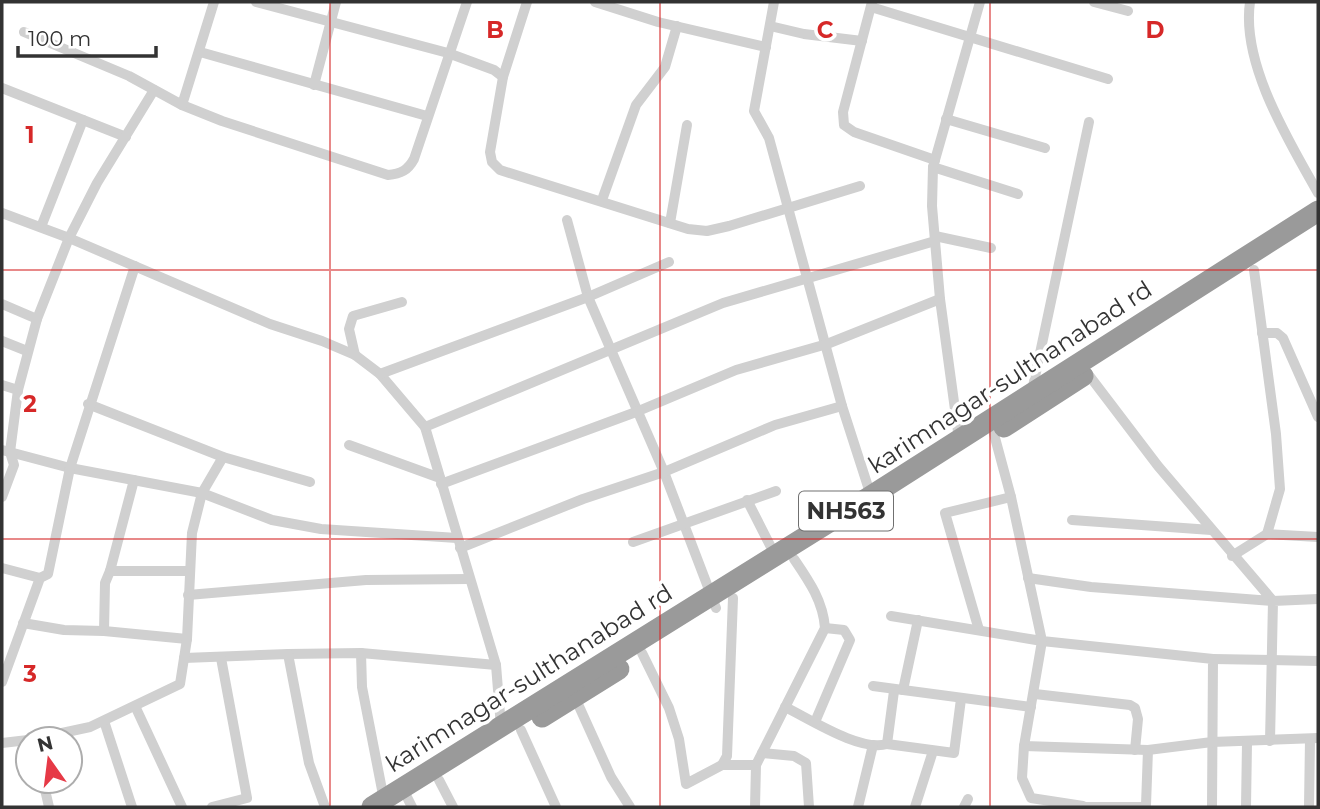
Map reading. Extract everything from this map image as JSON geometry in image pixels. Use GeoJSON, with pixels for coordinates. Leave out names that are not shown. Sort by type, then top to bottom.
{"type":"FeatureCollection","features":[{"type":"Feature","properties":{"kind":"highway","name":"karimnagar-sulthanabad rd"},"geometry":{"type":"LineString","coordinates":[[394,804],[511,728],[720,600],[871,496],[1032,391],[1318,212]]}},
{"type":"Feature","properties":{"kind":"highway","name":"NH563"},"geometry":{"type":"LineString","coordinates":[[785,557],[994,434],[1318,227]]}},
{"type":"Feature","properties":{"kind":"highway","name":"NH563"},"geometry":{"type":"LineString","coordinates":[[572,692],[642,653],[720,600]]}},
{"type":"Feature","properties":{"kind":"highway","name":"NH563"},"geometry":{"type":"LineString","coordinates":[[394,804],[439,780],[511,728]]}},
{"type":"Feature","properties":{"kind":"street"},"geometry":{"type":"LineString","coordinates":[[182,105],[214,2]]}},
{"type":"Feature","properties":{"kind":"street"},"geometry":{"type":"LineString","coordinates":[[256,2],[448,53],[494,70],[503,77]]}},
{"type":"Feature","properties":{"kind":"street"},"geometry":{"type":"LineString","coordinates":[[314,85],[336,2]]}},
{"type":"Feature","properties":{"kind":"street"},"geometry":{"type":"LineString","coordinates":[[24,32],[98,62],[182,105],[388,175],[399,174],[410,167],[467,2]]}},
{"type":"Feature","properties":{"kind":"street"},"geometry":{"type":"LineString","coordinates":[[527,2],[503,77],[500,103],[491,136],[492,162],[499,170],[670,223],[707,231],[860,186]]}},
{"type":"Feature","properties":{"kind":"street"},"geometry":{"type":"LineString","coordinates":[[774,2],[754,111],[769,138],[842,405],[871,496]]}},
{"type":"Feature","properties":{"kind":"street"},"geometry":{"type":"LineString","coordinates":[[959,439],[940,299],[935,238],[934,164],[980,2]]}},
{"type":"Feature","properties":{"kind":"street"},"geometry":{"type":"LineString","coordinates":[[1094,2],[1128,11]]}},
{"type":"Feature","properties":{"kind":"street"},"geometry":{"type":"LineString","coordinates":[[1250,2],[1249,34],[1259,70],[1283,131],[1318,193]]}},
{"type":"Feature","properties":{"kind":"street"},"geometry":{"type":"LineString","coordinates":[[600,3],[677,26],[766,47]]}},
{"type":"Feature","properties":{"kind":"street"},"geometry":{"type":"LineString","coordinates":[[1017,194],[934,164],[844,125],[843,111],[872,5],[1108,79]]}},
{"type":"Feature","properties":{"kind":"street"},"geometry":{"type":"LineString","coordinates":[[602,200],[636,105],[665,67],[677,26]]}},
{"type":"Feature","properties":{"kind":"street"},"geometry":{"type":"LineString","coordinates":[[770,26],[804,34],[862,41]]}},
{"type":"Feature","properties":{"kind":"street"},"geometry":{"type":"LineString","coordinates":[[200,52],[427,116]]}},
{"type":"Feature","properties":{"kind":"street"},"geometry":{"type":"LineString","coordinates":[[2,88],[126,137]]}},
{"type":"Feature","properties":{"kind":"street"},"geometry":{"type":"LineString","coordinates":[[2,497],[14,465],[6,451],[27,351],[37,319],[69,237],[154,90]]}},
{"type":"Feature","properties":{"kind":"street"},"geometry":{"type":"LineString","coordinates":[[946,119],[1045,148]]}},
{"type":"Feature","properties":{"kind":"street"},"geometry":{"type":"LineString","coordinates":[[41,227],[83,120]]}},
{"type":"Feature","properties":{"kind":"street"},"geometry":{"type":"LineString","coordinates":[[1032,391],[1090,122]]}},
{"type":"Feature","properties":{"kind":"street"},"geometry":{"type":"LineString","coordinates":[[670,223],[687,125]]}},
{"type":"Feature","properties":{"kind":"street"},"geometry":{"type":"LineString","coordinates":[[2,213],[69,237],[270,324],[355,355],[380,374],[425,427],[496,665],[511,728],[556,807]]}},
{"type":"Feature","properties":{"kind":"street"},"geometry":{"type":"LineString","coordinates":[[567,220],[588,297],[664,472],[684,525],[720,600],[727,756],[722,765]]}},
{"type":"Feature","properties":{"kind":"street"},"geometry":{"type":"LineString","coordinates":[[425,427],[611,352],[723,303],[808,276],[935,238],[991,248]]}},
{"type":"Feature","properties":{"kind":"street"},"geometry":{"type":"LineString","coordinates":[[380,374],[588,297],[669,262]]}},
{"type":"Feature","properties":{"kind":"street"},"geometry":{"type":"LineString","coordinates":[[2,568],[40,578],[48,574],[70,468],[88,404],[135,266]]}},
{"type":"Feature","properties":{"kind":"street"},"geometry":{"type":"LineString","coordinates":[[1254,270],[1280,489],[1267,534]]}},
{"type":"Feature","properties":{"kind":"street"},"geometry":{"type":"LineString","coordinates":[[349,445],[440,481],[636,412],[736,370],[827,344],[940,299]]}},
{"type":"Feature","properties":{"kind":"street"},"geometry":{"type":"LineString","coordinates":[[355,355],[349,329],[353,316],[402,302]]}},
{"type":"Feature","properties":{"kind":"street"},"geometry":{"type":"LineString","coordinates":[[2,304],[37,319]]}},
{"type":"Feature","properties":{"kind":"street"},"geometry":{"type":"LineString","coordinates":[[1262,333],[1277,333],[1283,338],[1318,416]]}},
{"type":"Feature","properties":{"kind":"street"},"geometry":{"type":"LineString","coordinates":[[2,341],[27,351]]}},
{"type":"Feature","properties":{"kind":"street"},"geometry":{"type":"LineString","coordinates":[[1088,374],[1232,556],[1273,601],[1270,741]]}},
{"type":"Feature","properties":{"kind":"street"},"geometry":{"type":"LineString","coordinates":[[2,385],[18,390]]}},
{"type":"Feature","properties":{"kind":"street"},"geometry":{"type":"LineString","coordinates":[[88,404],[223,457],[310,482]]}},
{"type":"Feature","properties":{"kind":"street"},"geometry":{"type":"LineString","coordinates":[[6,451],[70,468],[202,494],[272,520],[309,527],[458,543],[664,472],[775,425],[842,405]]}},
{"type":"Feature","properties":{"kind":"street"},"geometry":{"type":"LineString","coordinates":[[994,434],[1011,497],[1042,641],[1024,746],[1022,778],[1030,803],[1083,807],[1146,806],[1148,750]]}},
{"type":"Feature","properties":{"kind":"street"},"geometry":{"type":"LineString","coordinates":[[84,728],[180,684],[187,639],[192,533],[202,494],[223,457]]}},
{"type":"Feature","properties":{"kind":"street"},"geometry":{"type":"LineString","coordinates":[[104,631],[105,583],[134,480]]}},
{"type":"Feature","properties":{"kind":"street"},"geometry":{"type":"LineString","coordinates":[[633,542],[776,491]]}},
{"type":"Feature","properties":{"kind":"street"},"geometry":{"type":"LineString","coordinates":[[979,630],[945,513],[1011,497]]}},
{"type":"Feature","properties":{"kind":"street"},"geometry":{"type":"LineString","coordinates":[[747,500],[785,557],[815,590],[824,614],[825,628],[756,765],[755,807]]}},
{"type":"Feature","properties":{"kind":"street"},"geometry":{"type":"LineString","coordinates":[[1072,520],[1211,530]]}},
{"type":"Feature","properties":{"kind":"street"},"geometry":{"type":"LineString","coordinates":[[1232,556],[1267,534],[1318,537]]}},
{"type":"Feature","properties":{"kind":"street"},"geometry":{"type":"LineString","coordinates":[[110,572],[190,571]]}},
{"type":"Feature","properties":{"kind":"street"},"geometry":{"type":"LineString","coordinates":[[2,682],[40,578]]}},
{"type":"Feature","properties":{"kind":"street"},"geometry":{"type":"LineString","coordinates":[[1028,578],[1091,587],[1273,601],[1318,599]]}},
{"type":"Feature","properties":{"kind":"street"},"geometry":{"type":"LineString","coordinates":[[188,595],[366,580],[469,579]]}},
{"type":"Feature","properties":{"kind":"street"},"geometry":{"type":"LineString","coordinates":[[891,616],[1042,641],[1213,659],[1318,661]]}},
{"type":"Feature","properties":{"kind":"street"},"geometry":{"type":"LineString","coordinates":[[887,744],[918,620]]}},
{"type":"Feature","properties":{"kind":"street"},"geometry":{"type":"LineString","coordinates":[[23,623],[187,639]]}},
{"type":"Feature","properties":{"kind":"street"},"geometry":{"type":"LineString","coordinates":[[815,722],[850,640],[844,630],[825,628]]}},
{"type":"Feature","properties":{"kind":"street"},"geometry":{"type":"LineString","coordinates":[[184,658],[361,653],[496,665]]}},
{"type":"Feature","properties":{"kind":"street"},"geometry":{"type":"LineString","coordinates":[[361,653],[362,688],[394,804]]}},
{"type":"Feature","properties":{"kind":"street"},"geometry":{"type":"LineString","coordinates":[[642,653],[669,708],[679,739],[686,784],[722,765],[756,765]]}},
{"type":"Feature","properties":{"kind":"street"},"geometry":{"type":"LineString","coordinates":[[288,654],[309,763],[325,807]]}},
{"type":"Feature","properties":{"kind":"street"},"geometry":{"type":"LineString","coordinates":[[212,807],[248,802],[221,658]]}},
{"type":"Feature","properties":{"kind":"street"},"geometry":{"type":"LineString","coordinates":[[1212,807],[1213,659]]}},
{"type":"Feature","properties":{"kind":"street"},"geometry":{"type":"LineString","coordinates":[[873,686],[1031,707]]}},
{"type":"Feature","properties":{"kind":"street"},"geometry":{"type":"LineString","coordinates":[[572,692],[611,777],[630,807]]}},
{"type":"Feature","properties":{"kind":"street"},"geometry":{"type":"LineString","coordinates":[[1035,694],[1130,705],[1135,708],[1138,719],[1135,750]]}},
{"type":"Feature","properties":{"kind":"street"},"geometry":{"type":"LineString","coordinates":[[785,707],[844,737],[873,745],[887,744],[954,753],[961,699]]}},
{"type":"Feature","properties":{"kind":"street"},"geometry":{"type":"LineString","coordinates":[[135,706],[181,807]]}},
{"type":"Feature","properties":{"kind":"street"},"geometry":{"type":"LineString","coordinates":[[104,721],[132,807]]}},
{"type":"Feature","properties":{"kind":"street"},"geometry":{"type":"LineString","coordinates":[[1024,746],[1148,750],[1212,742],[1247,743],[1314,738],[1313,791],[1309,807]]}},
{"type":"Feature","properties":{"kind":"street"},"geometry":{"type":"LineString","coordinates":[[1246,807],[1247,743]]}},
{"type":"Feature","properties":{"kind":"street"},"geometry":{"type":"LineString","coordinates":[[858,807],[873,745]]}},
{"type":"Feature","properties":{"kind":"street"},"geometry":{"type":"LineString","coordinates":[[915,807],[933,751]]}},
{"type":"Feature","properties":{"kind":"street"},"geometry":{"type":"LineString","coordinates":[[762,753],[794,756],[806,763],[809,807]]}},
{"type":"Feature","properties":{"kind":"street"},"geometry":{"type":"LineString","coordinates":[[439,780],[453,807]]}}]}
